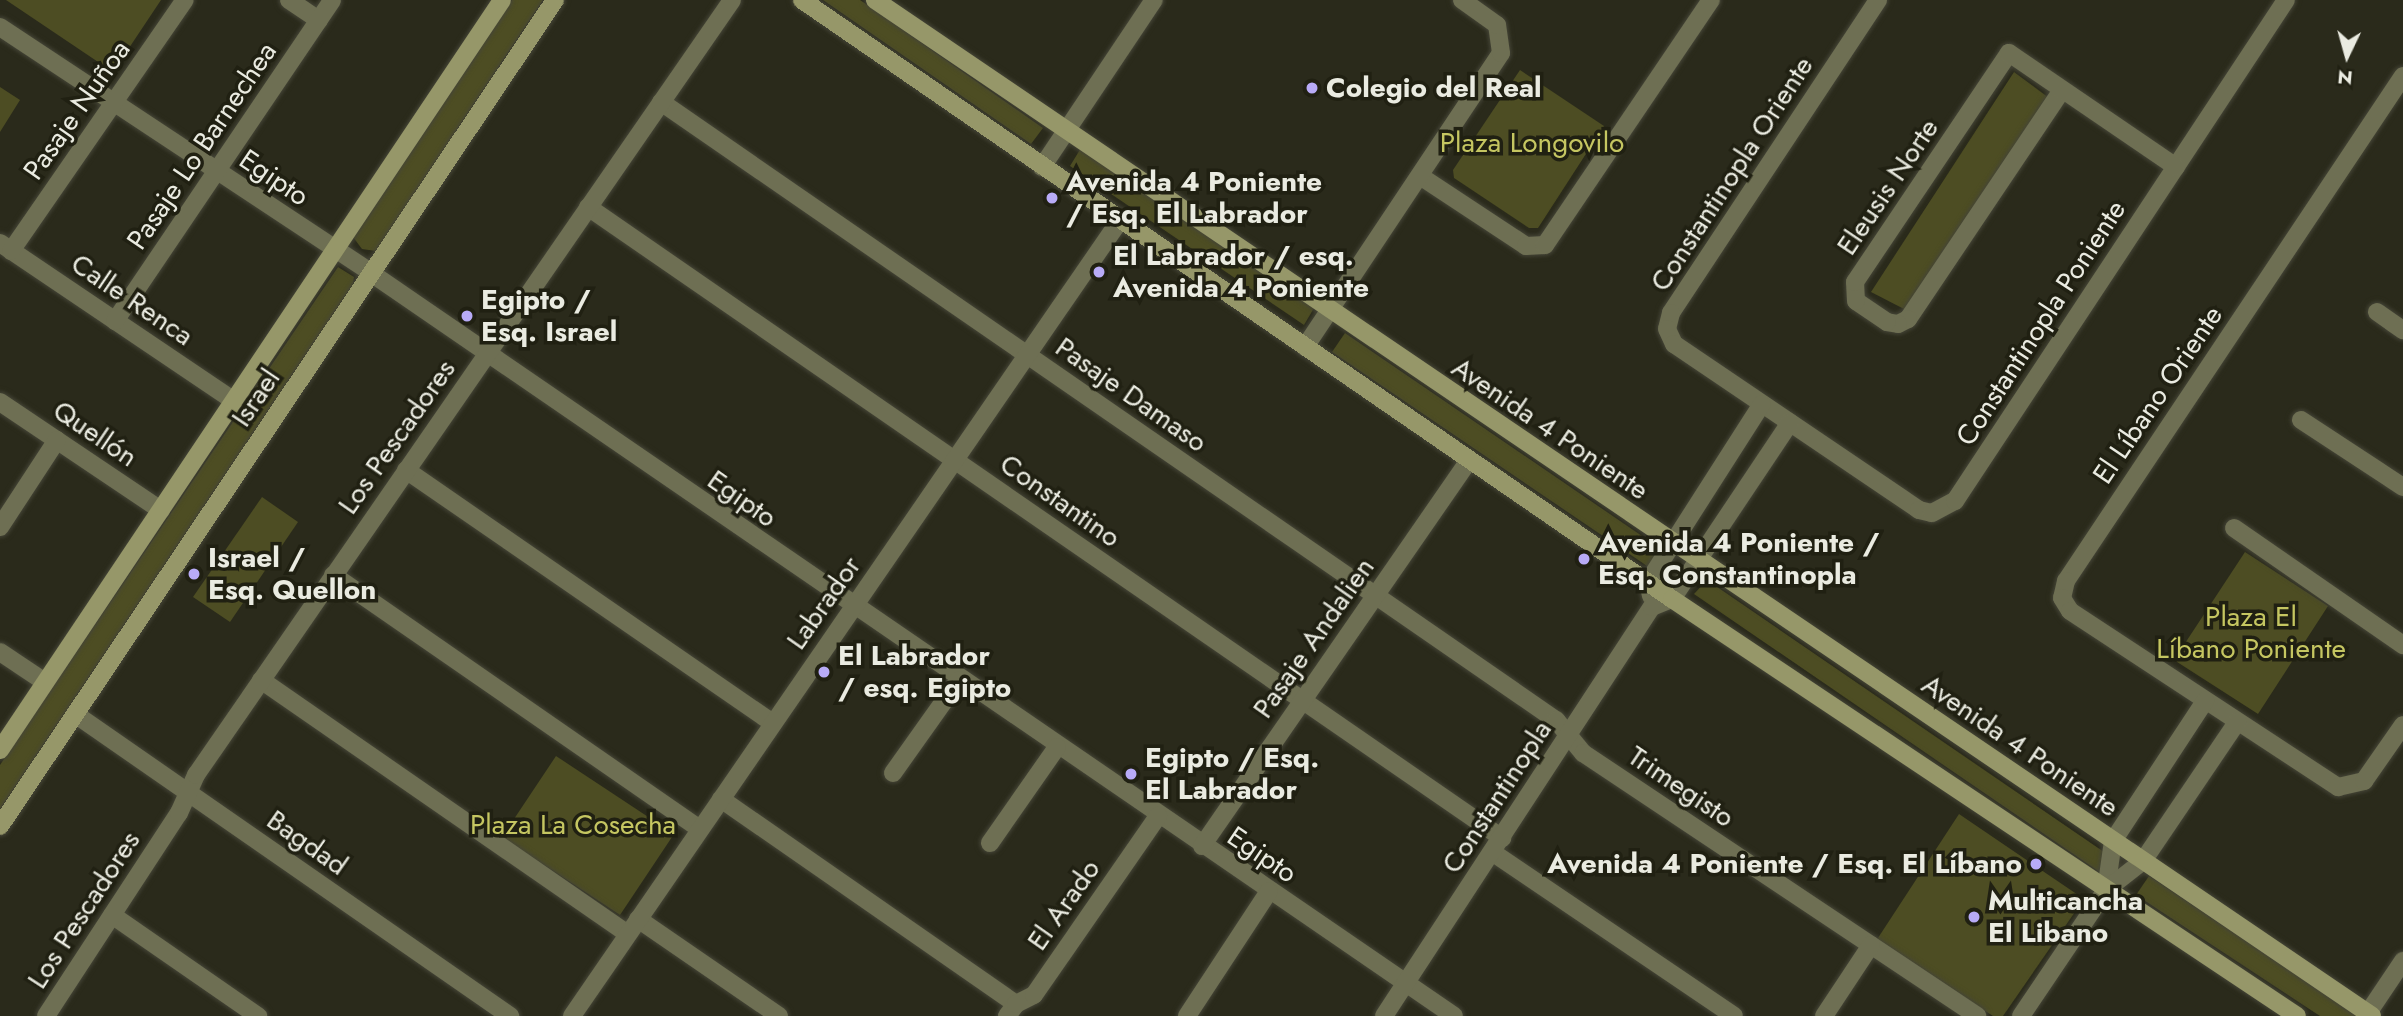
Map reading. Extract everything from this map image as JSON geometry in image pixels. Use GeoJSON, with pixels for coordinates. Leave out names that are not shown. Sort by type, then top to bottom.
{"type":"FeatureCollection","features":[{"type":"Feature","properties":{"kind":"street","name":"Pasaje Nuñoa"},"geometry":{"type":"LineString","coordinates":[[6,247],[185,0]]}},
{"type":"Feature","properties":{"kind":"street"},"geometry":{"type":"LineString","coordinates":[[289,0],[319,20]]}},
{"type":"Feature","properties":{"kind":"street","name":"Pasaje Lo Barnechea"},"geometry":{"type":"LineString","coordinates":[[115,321],[332,0]]}},
{"type":"Feature","properties":{"kind":"street","name":"Israel"},"geometry":{"type":"LineString","coordinates":[[0,750],[502,0]]}},
{"type":"Feature","properties":{"kind":"street","name":"Israel"},"geometry":{"type":"LineString","coordinates":[[0,826],[555,0]]}},
{"type":"Feature","properties":{"kind":"street","name":"Los Pescadores"},"geometry":{"type":"LineString","coordinates":[[46,1016],[261,680],[732,0]]}},
{"type":"Feature","properties":{"kind":"street"},"geometry":{"type":"LineString","coordinates":[[802,0],[1672,599],[2297,1016]]}},
{"type":"Feature","properties":{"kind":"street","name":"Avenida 4 Poniente"},"geometry":{"type":"LineString","coordinates":[[875,0],[1065,132],[2370,1015]]}},
{"type":"Feature","properties":{"kind":"street"},"geometry":{"type":"LineString","coordinates":[[1042,167],[1154,0]]}},
{"type":"Feature","properties":{"kind":"street"},"geometry":{"type":"LineString","coordinates":[[1305,347],[1502,52],[1497,25],[1462,0]]}},
{"type":"Feature","properties":{"kind":"street","name":"Constantinopla Oriente"},"geometry":{"type":"LineString","coordinates":[[1784,419],[1674,344],[1668,321],[1878,0]]}},
{"type":"Feature","properties":{"kind":"street","name":"Constantinopla Poniente"},"geometry":{"type":"LineString","coordinates":[[1784,419],[1919,510],[1945,509],[2286,0]]}},
{"type":"Feature","properties":{"kind":"street"},"geometry":{"type":"LineString","coordinates":[[1420,176],[1520,243],[1532,247],[1545,245],[1707,1]]}},
{"type":"Feature","properties":{"kind":"street","name":"Egipto"},"geometry":{"type":"LineString","coordinates":[[0,27],[371,274],[853,608],[1454,1016]]}},
{"type":"Feature","properties":{"kind":"street","name":"Eleusis Norte"},"geometry":{"type":"LineString","coordinates":[[2062,90],[1908,319],[1898,324],[1887,322],[1856,301],[1855,282],[2009,54],[2176,167]]}},
{"type":"Feature","properties":{"kind":"street","name":"El Líbano Oriente"},"geometry":{"type":"LineString","coordinates":[[2205,701],[2070,611],[2063,589],[2403,76]]}},
{"type":"Feature","properties":{"kind":"street","name":"Pasaje Damaso"},"geometry":{"type":"LineString","coordinates":[[661,102],[1556,720],[1569,736]]}},
{"type":"Feature","properties":{"kind":"street","name":"Constantino"},"geometry":{"type":"LineString","coordinates":[[588,207],[1303,701],[1734,1016]]}},
{"type":"Feature","properties":{"kind":"street","name":"Labrador"},"geometry":{"type":"LineString","coordinates":[[572,1016],[1120,220]]}},
{"type":"Feature","properties":{"kind":"street","name":"Calle Renca"},"geometry":{"type":"LineString","coordinates":[[6,247],[234,401]]}},
{"type":"Feature","properties":{"kind":"street"},"geometry":{"type":"LineString","coordinates":[[2377,312],[2403,330]]}},
{"type":"Feature","properties":{"kind":"street","name":"Quellón"},"geometry":{"type":"LineString","coordinates":[[0,402],[161,510]]}},
{"type":"Feature","properties":{"kind":"street"},"geometry":{"type":"LineString","coordinates":[[1762,404],[1648,582],[1652,607],[1672,599],[1700,561],[1784,419]]}},
{"type":"Feature","properties":{"kind":"street"},"geometry":{"type":"LineString","coordinates":[[2301,420],[2403,487]]}},
{"type":"Feature","properties":{"kind":"street"},"geometry":{"type":"LineString","coordinates":[[0,527],[57,440]]}},
{"type":"Feature","properties":{"kind":"street","name":"Pasaje Andalien"},"geometry":{"type":"LineString","coordinates":[[1202,846],[1469,460]]}},
{"type":"Feature","properties":{"kind":"street"},"geometry":{"type":"LineString","coordinates":[[406,470],[773,723]]}},
{"type":"Feature","properties":{"kind":"street"},"geometry":{"type":"LineString","coordinates":[[2234,528],[2403,645]]}},
{"type":"Feature","properties":{"kind":"street"},"geometry":{"type":"LineString","coordinates":[[333,575],[700,829]]}},
{"type":"Feature","properties":{"kind":"street","name":"Constantinopla"},"geometry":{"type":"LineString","coordinates":[[1384,1016],[1652,607]]}},
{"type":"Feature","properties":{"kind":"street"},"geometry":{"type":"LineString","coordinates":[[0,652],[45,682]]}},
{"type":"Feature","properties":{"kind":"street"},"geometry":{"type":"LineString","coordinates":[[261,680],[633,927],[779,1016]]}},
{"type":"Feature","properties":{"kind":"street"},"geometry":{"type":"LineString","coordinates":[[893,773],[959,680]]}},
{"type":"Feature","properties":{"kind":"street"},"geometry":{"type":"LineString","coordinates":[[2106,890],[2113,841],[2205,701],[2330,784],[2349,788],[2372,772],[2403,725]]}},
{"type":"Feature","properties":{"kind":"street","name":"Bagdad"},"geometry":{"type":"LineString","coordinates":[[75,714],[510,1016]]}},
{"type":"Feature","properties":{"kind":"street"},"geometry":{"type":"LineString","coordinates":[[2021,1016],[2106,890],[2143,861],[2237,722]]}},
{"type":"Feature","properties":{"kind":"street","name":"Trimegisto"},"geometry":{"type":"LineString","coordinates":[[1569,736],[1583,753],[1977,1016]]}},
{"type":"Feature","properties":{"kind":"street"},"geometry":{"type":"LineString","coordinates":[[990,843],[1057,747]]}},
{"type":"Feature","properties":{"kind":"street"},"geometry":{"type":"LineString","coordinates":[[721,799],[1012,1010]]}},
{"type":"Feature","properties":{"kind":"street","name":"El Arado"},"geometry":{"type":"LineString","coordinates":[[1012,1010],[1034,995],[1158,816]]}},
{"type":"Feature","properties":{"kind":"street"},"geometry":{"type":"LineString","coordinates":[[1193,1014],[1269,891]]}},
{"type":"Feature","properties":{"kind":"street"},"geometry":{"type":"LineString","coordinates":[[112,915],[258,1016]]}},
{"type":"Feature","properties":{"kind":"street"},"geometry":{"type":"LineString","coordinates":[[1824,1016],[1871,945]]}},
{"type":"Feature","properties":{"kind":"street"},"geometry":{"type":"LineString","coordinates":[[2370,1015],[2403,961]]}},
{"type":"Feature","properties":{"kind":"green space"},"geometry":{"type":"Polygon","coordinates":[[[6,0],[161,0],[113,72],[6,0]]]}},
{"type":"Feature","properties":{"kind":"green space"},"geometry":{"type":"Polygon","coordinates":[[[512,0],[543,0],[376,251],[362,249],[353,237],[512,0]]]}},
{"type":"Feature","properties":{"kind":"green space"},"geometry":{"type":"Polygon","coordinates":[[[823,0],[860,0],[1043,128],[1031,144],[823,0]]]}},
{"type":"Feature","properties":{"kind":"green space","name":"Plaza Longovilo"},"geometry":{"type":"Polygon","coordinates":[[[1520,70],[1604,126],[1538,228],[1529,228],[1454,178],[1453,170],[1520,70]]]}},
{"type":"Feature","properties":{"kind":"green space"},"geometry":{"type":"Polygon","coordinates":[[[2014,72],[2049,98],[1906,310],[1871,292],[2014,72]]]}},
{"type":"Feature","properties":{"kind":"green space"},"geometry":{"type":"Polygon","coordinates":[[[0,87],[20,100],[0,132],[0,87]]]}},
{"type":"Feature","properties":{"kind":"green space"},"geometry":{"type":"Polygon","coordinates":[[[1081,148],[1314,308],[1304,325],[1070,166],[1081,148]]]}},
{"type":"Feature","properties":{"kind":"green space"},"geometry":{"type":"Polygon","coordinates":[[[338,267],[354,277],[353,284],[0,809],[0,765],[338,267]]]}},
{"type":"Feature","properties":{"kind":"green space"},"geometry":{"type":"Polygon","coordinates":[[[1345,333],[1664,551],[1650,568],[1332,352],[1345,333]]]}},
{"type":"Feature","properties":{"kind":"green space"},"geometry":{"type":"Polygon","coordinates":[[[262,497],[298,522],[230,622],[193,597],[262,497]]]}},
{"type":"Feature","properties":{"kind":"green space","name":"Plaza El Líbano Poniente"},"geometry":{"type":"Polygon","coordinates":[[[2245,552],[2328,606],[2258,714],[2174,660],[2245,552]]]}},
{"type":"Feature","properties":{"kind":"green space"},"geometry":{"type":"Polygon","coordinates":[[[1707,580],[2104,852],[2101,873],[1694,594],[1707,580]]]}},
{"type":"Feature","properties":{"kind":"green space","name":"Plaza La Cosecha"},"geometry":{"type":"Polygon","coordinates":[[[556,756],[674,834],[620,915],[502,837],[556,756]]]}},
{"type":"Feature","properties":{"kind":"green space"},"geometry":{"type":"Polygon","coordinates":[[[1959,814],[2084,899],[2003,1016],[1993,1016],[1876,941],[1959,814]]]}},
{"type":"Feature","properties":{"kind":"green space"},"geometry":{"type":"Polygon","coordinates":[[[2149,876],[2357,1016],[2320,1016],[2136,895],[2149,876]]]}},
{"type":"Feature","properties":{"kind":"place","name":"Colegio del Real"},"geometry":{"type":"Point","coordinates":[1312,88]}},
{"type":"Feature","properties":{"kind":"place","name":"Avenida 4 Poniente / Esq. El Labrador"},"geometry":{"type":"Point","coordinates":[1052,198]}},
{"type":"Feature","properties":{"kind":"place","name":"El Labrador / esq. Avenida 4 Poniente"},"geometry":{"type":"Point","coordinates":[1099,272]}},
{"type":"Feature","properties":{"kind":"place","name":"Egipto / Esq. Israel"},"geometry":{"type":"Point","coordinates":[467,316]}},
{"type":"Feature","properties":{"kind":"place","name":"Avenida 4 Poniente / Esq. Constantinopla"},"geometry":{"type":"Point","coordinates":[1584,559]}},
{"type":"Feature","properties":{"kind":"place","name":"Israel / Esq. Quellon"},"geometry":{"type":"Point","coordinates":[194,574]}},
{"type":"Feature","properties":{"kind":"place","name":"El Labrador / esq. Egipto"},"geometry":{"type":"Point","coordinates":[824,672]}},
{"type":"Feature","properties":{"kind":"place","name":"Egipto / Esq. El Labrador"},"geometry":{"type":"Point","coordinates":[1131,774]}},
{"type":"Feature","properties":{"kind":"place","name":"Avenida 4 Poniente / Esq. El Líbano"},"geometry":{"type":"Point","coordinates":[2036,864]}},
{"type":"Feature","properties":{"kind":"place","name":"Multicancha El Libano"},"geometry":{"type":"Point","coordinates":[1974,917]}}]}
